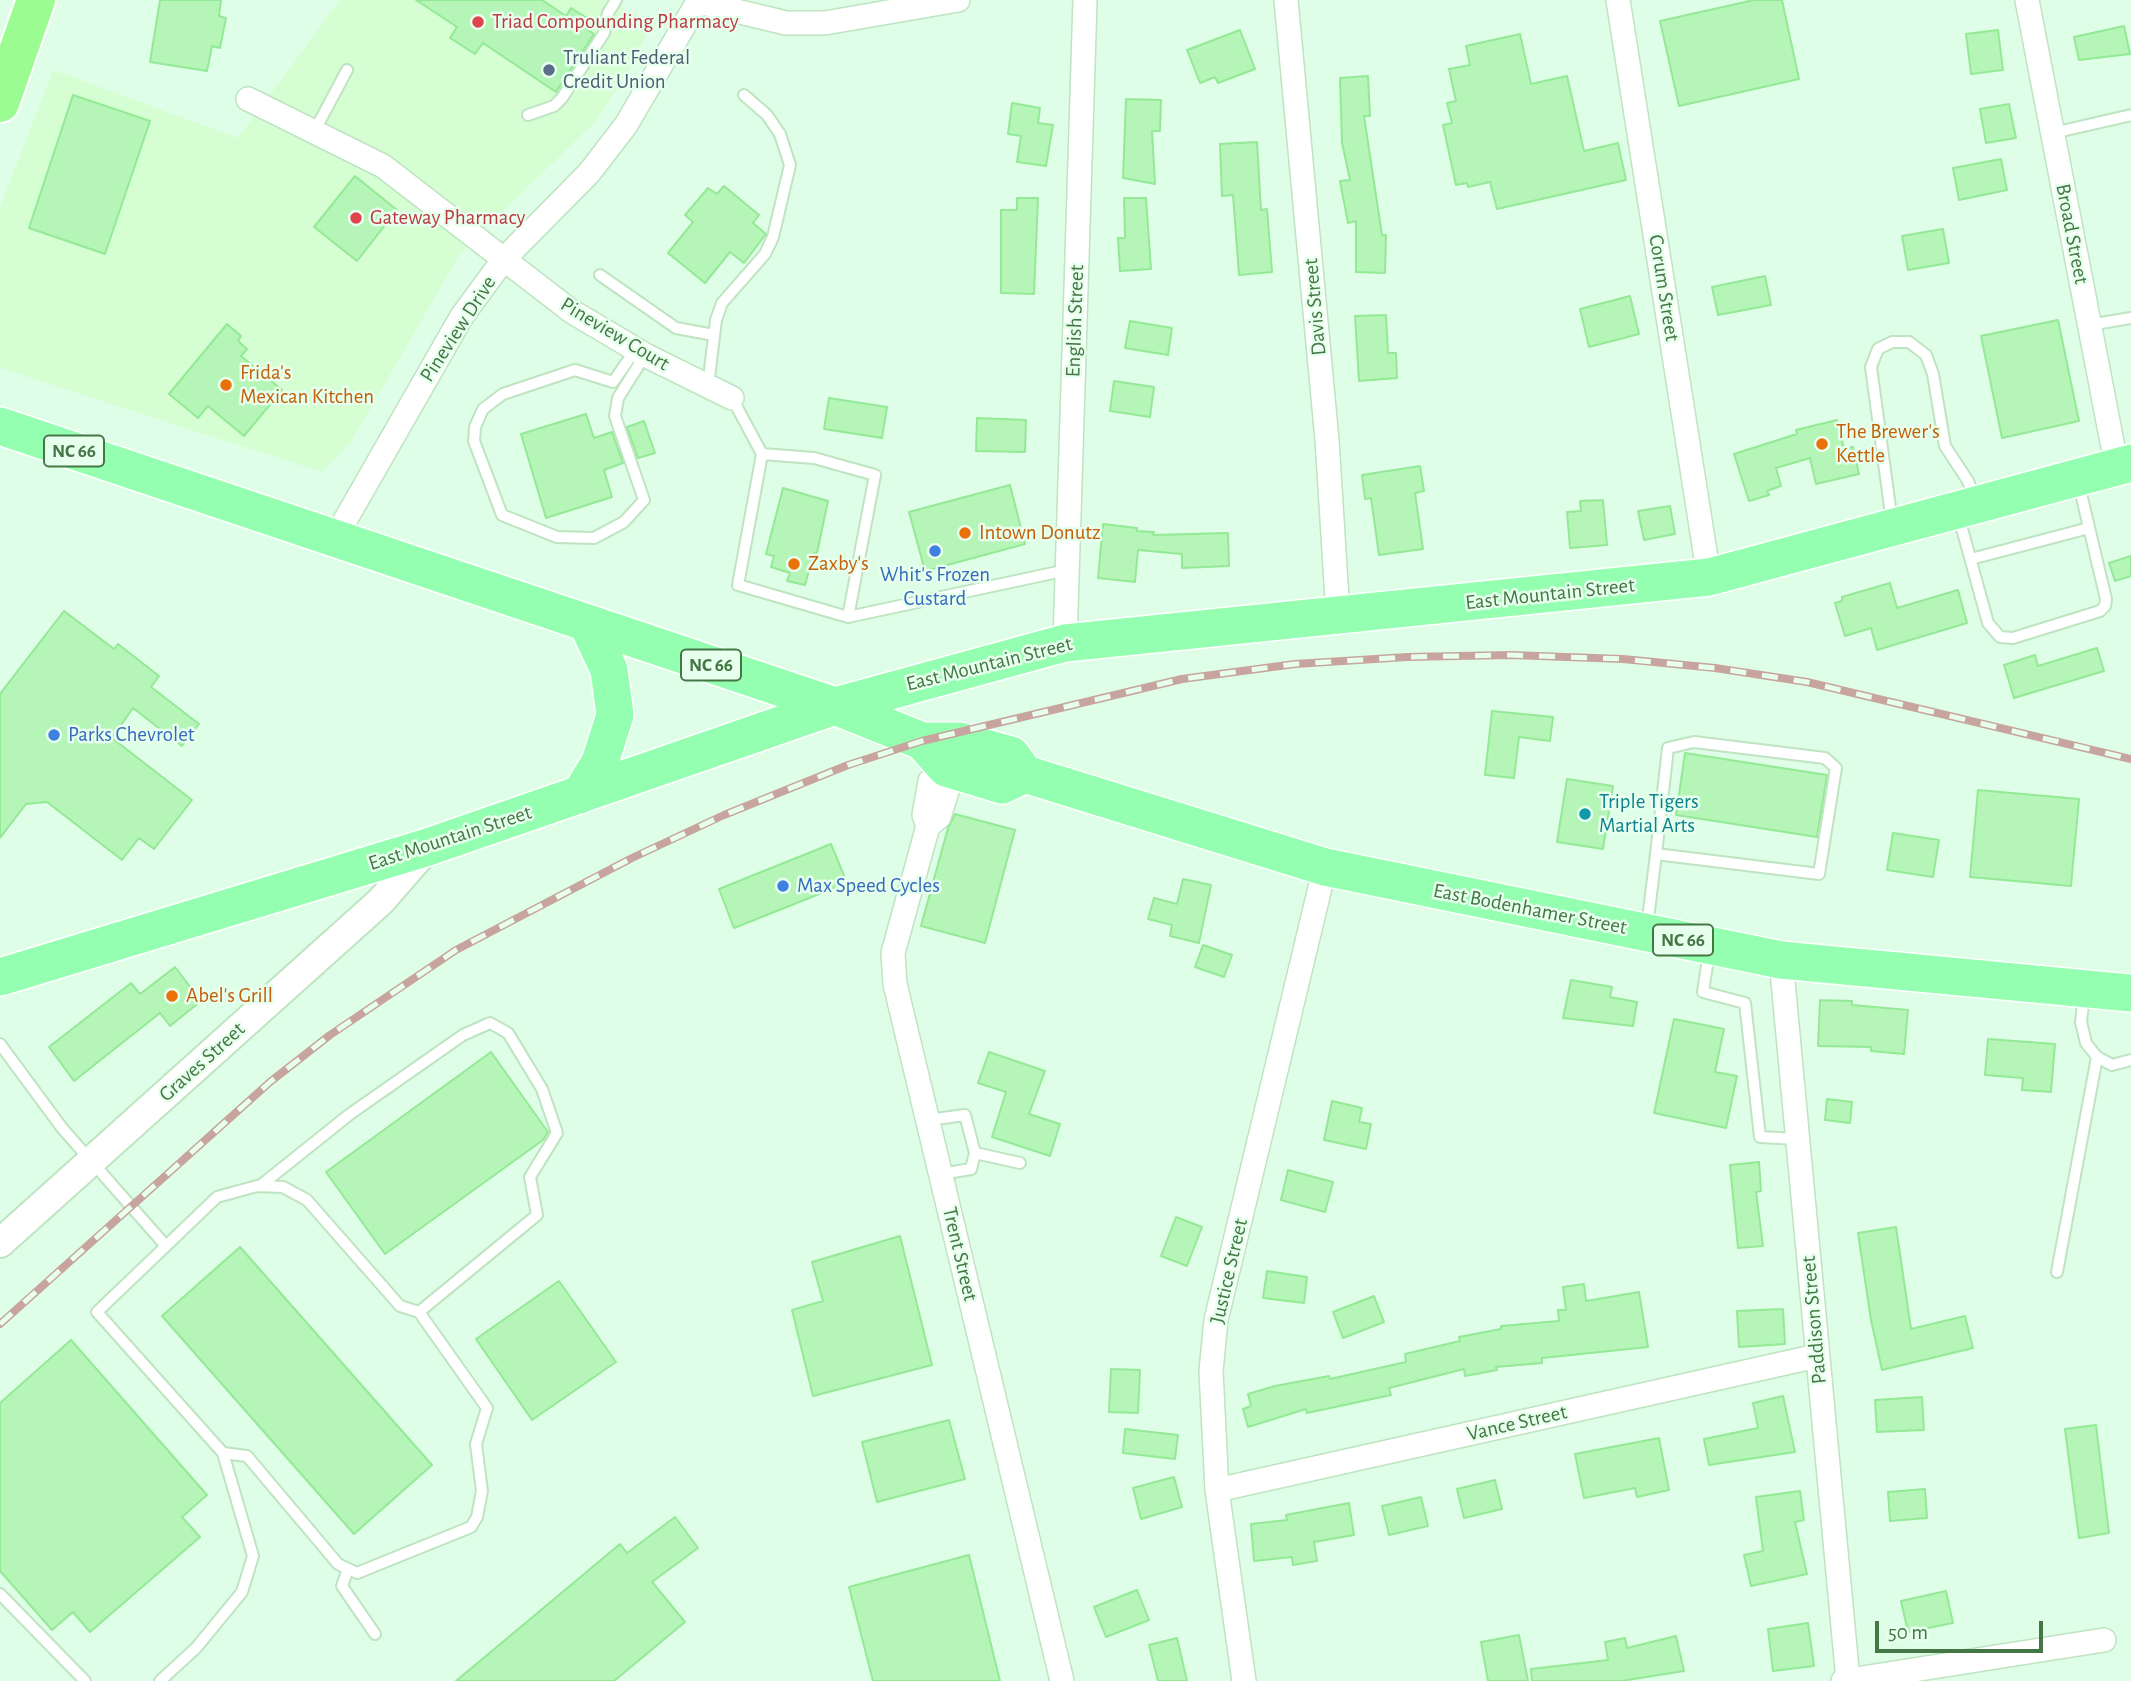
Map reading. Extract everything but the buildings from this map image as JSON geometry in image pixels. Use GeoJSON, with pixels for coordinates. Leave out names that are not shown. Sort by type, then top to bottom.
{"type":"FeatureCollection","features":[{"type":"Feature","properties":{"kind":"highway"},"geometry":{"type":"LineString","coordinates":[[0,103],[36,0]]}},
{"type":"Feature","properties":{"kind":"main road","name":"NC 66"},"geometry":{"type":"LineString","coordinates":[[0,426],[835,706]]}},
{"type":"Feature","properties":{"kind":"main road","name":"East Mountain Street"},"geometry":{"type":"LineString","coordinates":[[0,977],[428,847],[835,706],[1065,643],[1709,577],[2124,466]]}},
{"type":"Feature","properties":{"kind":"main road"},"geometry":{"type":"LineString","coordinates":[[580,795],[600,762],[615,715],[609,670],[587,623]]}},
{"type":"Feature","properties":{"kind":"main road","name":"East Bodenhamer Street"},"geometry":{"type":"LineString","coordinates":[[835,706],[922,741],[960,741],[1011,755],[1025,774],[1325,867],[1781,960],[2131,993]]}},
{"type":"Feature","properties":{"kind":"main road","name":"East Bodenhamer Street"},"geometry":{"type":"LineString","coordinates":[[922,741],[946,768]]}},
{"type":"Feature","properties":{"kind":"main road"},"geometry":{"type":"LineString","coordinates":[[946,768],[1002,785],[1025,774]]}},
{"type":"Feature","properties":{"kind":"street"},"geometry":{"type":"LineString","coordinates":[[699,1],[786,23],[825,23],[958,0]]}},
{"type":"Feature","properties":{"kind":"street","name":"English Street"},"geometry":{"type":"LineString","coordinates":[[1065,643],[1085,0]]}},
{"type":"Feature","properties":{"kind":"street","name":"Davis Street"},"geometry":{"type":"LineString","coordinates":[[1286,0],[1327,440],[1338,615]]}},
{"type":"Feature","properties":{"kind":"street","name":"Corum Street"},"geometry":{"type":"LineString","coordinates":[[1618,0],[1709,577]]}},
{"type":"Feature","properties":{"kind":"street","name":"Broad Street"},"geometry":{"type":"LineString","coordinates":[[2027,0],[2089,325],[2124,466]]}},
{"type":"Feature","properties":{"kind":"street","name":"Pineview Drive"},"geometry":{"type":"LineString","coordinates":[[335,538],[462,316],[505,259],[589,173],[626,125],[699,1]]}},
{"type":"Feature","properties":{"kind":"street","name":"Pineview Court"},"geometry":{"type":"LineString","coordinates":[[247,99],[383,166],[571,311],[640,352],[732,398]]}},
{"type":"Feature","properties":{"kind":"street","name":"Trent Street"},"geometry":{"type":"LineString","coordinates":[[946,768],[930,780],[924,815],[928,827],[893,953],[895,984],[1062,1681]]}},
{"type":"Feature","properties":{"kind":"street","name":"Graves Street"},"geometry":{"type":"LineString","coordinates":[[0,1243],[381,901],[428,847]]}},
{"type":"Feature","properties":{"kind":"street","name":"Justice Street"},"geometry":{"type":"LineString","coordinates":[[1244,1681],[1217,1490],[1211,1414],[1211,1371],[1216,1320],[1325,867]]}},
{"type":"Feature","properties":{"kind":"street","name":"Paddison Street"},"geometry":{"type":"LineString","coordinates":[[1781,960],[1846,1680]]}},
{"type":"Feature","properties":{"kind":"street","name":"Vance Street"},"geometry":{"type":"LineString","coordinates":[[1217,1490],[1817,1356]]}},
{"type":"Feature","properties":{"kind":"street"},"geometry":{"type":"LineString","coordinates":[[1846,1680],[2104,1640]]}},
{"type":"Feature","properties":{"kind":"lane"},"geometry":{"type":"LineString","coordinates":[[528,115],[554,106],[562,98],[604,33],[608,13],[616,0]]}},
{"type":"Feature","properties":{"kind":"lane"},"geometry":{"type":"LineString","coordinates":[[314,132],[347,70]]}},
{"type":"Feature","properties":{"kind":"lane"},"geometry":{"type":"LineString","coordinates":[[708,386],[714,335],[722,303],[765,254],[773,237],[790,165],[780,134],[767,116],[744,95]]}},
{"type":"Feature","properties":{"kind":"lane"},"geometry":{"type":"LineString","coordinates":[[2053,133],[2131,115]]}},
{"type":"Feature","properties":{"kind":"lane"},"geometry":{"type":"LineString","coordinates":[[600,275],[676,328],[714,335]]}},
{"type":"Feature","properties":{"kind":"lane"},"geometry":{"type":"LineString","coordinates":[[2089,325],[2131,318]]}},
{"type":"Feature","properties":{"kind":"lane"},"geometry":{"type":"LineString","coordinates":[[1893,528],[1871,367],[1878,349],[1892,342],[1909,342],[1926,355],[1933,374],[1945,446],[1968,481],[1970,559],[1988,624],[2000,637],[2013,638],[2100,611],[2105,606],[2106,599],[2077,479]]}},
{"type":"Feature","properties":{"kind":"lane"},"geometry":{"type":"LineString","coordinates":[[640,352],[618,398],[615,416],[644,500],[624,522],[594,538],[558,537],[502,515],[474,441],[475,427],[483,409],[503,394],[575,370],[613,383],[640,352]]}},
{"type":"Feature","properties":{"kind":"lane"},"geometry":{"type":"LineString","coordinates":[[732,398],[762,454],[738,585],[848,617],[1067,570]]}},
{"type":"Feature","properties":{"kind":"lane"},"geometry":{"type":"LineString","coordinates":[[762,454],[814,458],[875,475],[848,617]]}},
{"type":"Feature","properties":{"kind":"lane"},"geometry":{"type":"LineString","coordinates":[[1970,559],[2089,528]]}},
{"type":"Feature","properties":{"kind":"lane"},"geometry":{"type":"LineString","coordinates":[[1647,933],[1668,748],[1694,742],[1720,745],[1825,758],[1836,768],[1819,874],[1656,854]]}},
{"type":"Feature","properties":{"kind":"lane"},"geometry":{"type":"LineString","coordinates":[[1710,946],[1703,992],[1745,1003],[1760,1137],[1797,1139]]}},
{"type":"Feature","properties":{"kind":"lane"},"geometry":{"type":"LineString","coordinates":[[2084,989],[2083,1035],[2097,1057],[2112,1065],[2131,1060]]}},
{"type":"Feature","properties":{"kind":"lane"},"geometry":{"type":"LineString","coordinates":[[260,1186],[350,1114],[463,1035],[489,1023],[508,1033],[542,1089],[557,1133],[530,1177],[537,1215],[419,1312]]}},
{"type":"Feature","properties":{"kind":"lane"},"geometry":{"type":"LineString","coordinates":[[0,1044],[91,1161],[166,1246]]}},
{"type":"Feature","properties":{"kind":"lane"},"geometry":{"type":"LineString","coordinates":[[2057,1272],[2097,1057]]}},
{"type":"Feature","properties":{"kind":"lane"},"geometry":{"type":"LineString","coordinates":[[928,1120],[965,1115],[975,1153],[971,1169],[941,1174]]}},
{"type":"Feature","properties":{"kind":"lane"},"geometry":{"type":"LineString","coordinates":[[975,1153],[1020,1163]]}},
{"type":"Feature","properties":{"kind":"lane"},"geometry":{"type":"LineString","coordinates":[[160,1681],[195,1648],[242,1592],[253,1556],[223,1453],[97,1312],[217,1197],[260,1186],[283,1187],[307,1200],[400,1306],[419,1312],[487,1408],[476,1444],[482,1491],[477,1517],[471,1527],[356,1573],[338,1564],[247,1456],[223,1453]]}},
{"type":"Feature","properties":{"kind":"lane"},"geometry":{"type":"LineString","coordinates":[[348,1569],[342,1586],[374,1634]]}},
{"type":"Feature","properties":{"kind":"lane"},"geometry":{"type":"LineString","coordinates":[[0,1594],[85,1681]]}},
{"type":"Feature","properties":{"kind":"shaded area"},"geometry":{"type":"Polygon","coordinates":[[[340,0],[605,0],[653,22],[630,69],[595,122],[461,252],[351,442],[322,472],[0,368],[0,207],[53,70],[238,138],[340,0]]]}},
{"type":"Feature","properties":{"kind":"railway"},"geometry":{"type":"LineString","coordinates":[[0,1324],[270,1082],[330,1035],[456,950],[632,858],[724,815],[848,765],[922,741],[1182,679],[1295,664],[1407,657],[1510,655],[1623,659],[1715,668],[1807,682],[2131,759]]}},
{"type":"Feature","properties":{"kind":"place","name":"Triad Compounding Pharmacy"},"geometry":{"type":"Point","coordinates":[478,22]}},
{"type":"Feature","properties":{"kind":"place","name":"Truliant Federal Credit Union"},"geometry":{"type":"Point","coordinates":[549,70]}},
{"type":"Feature","properties":{"kind":"place","name":"Gateway Pharmacy"},"geometry":{"type":"Point","coordinates":[356,218]}},
{"type":"Feature","properties":{"kind":"place","name":"Frida's Mexican Kitchen"},"geometry":{"type":"Point","coordinates":[226,385]}},
{"type":"Feature","properties":{"kind":"place","name":"The Brewer's Kettle"},"geometry":{"type":"Point","coordinates":[1822,444]}},
{"type":"Feature","properties":{"kind":"place","name":"Intown Donutz"},"geometry":{"type":"Point","coordinates":[965,533]}},
{"type":"Feature","properties":{"kind":"place","name":"Whit's Frozen Custard"},"geometry":{"type":"Point","coordinates":[935,551]}},
{"type":"Feature","properties":{"kind":"place","name":"Zaxby's"},"geometry":{"type":"Point","coordinates":[794,564]}},
{"type":"Feature","properties":{"kind":"place","name":"Parks Chevrolet"},"geometry":{"type":"Point","coordinates":[54,735]}},
{"type":"Feature","properties":{"kind":"place","name":"Triple Tigers Martial Arts"},"geometry":{"type":"Point","coordinates":[1585,814]}},
{"type":"Feature","properties":{"kind":"place","name":"Max Speed Cycles"},"geometry":{"type":"Point","coordinates":[783,886]}},
{"type":"Feature","properties":{"kind":"place","name":"Abel's Grill"},"geometry":{"type":"Point","coordinates":[172,996]}}]}
